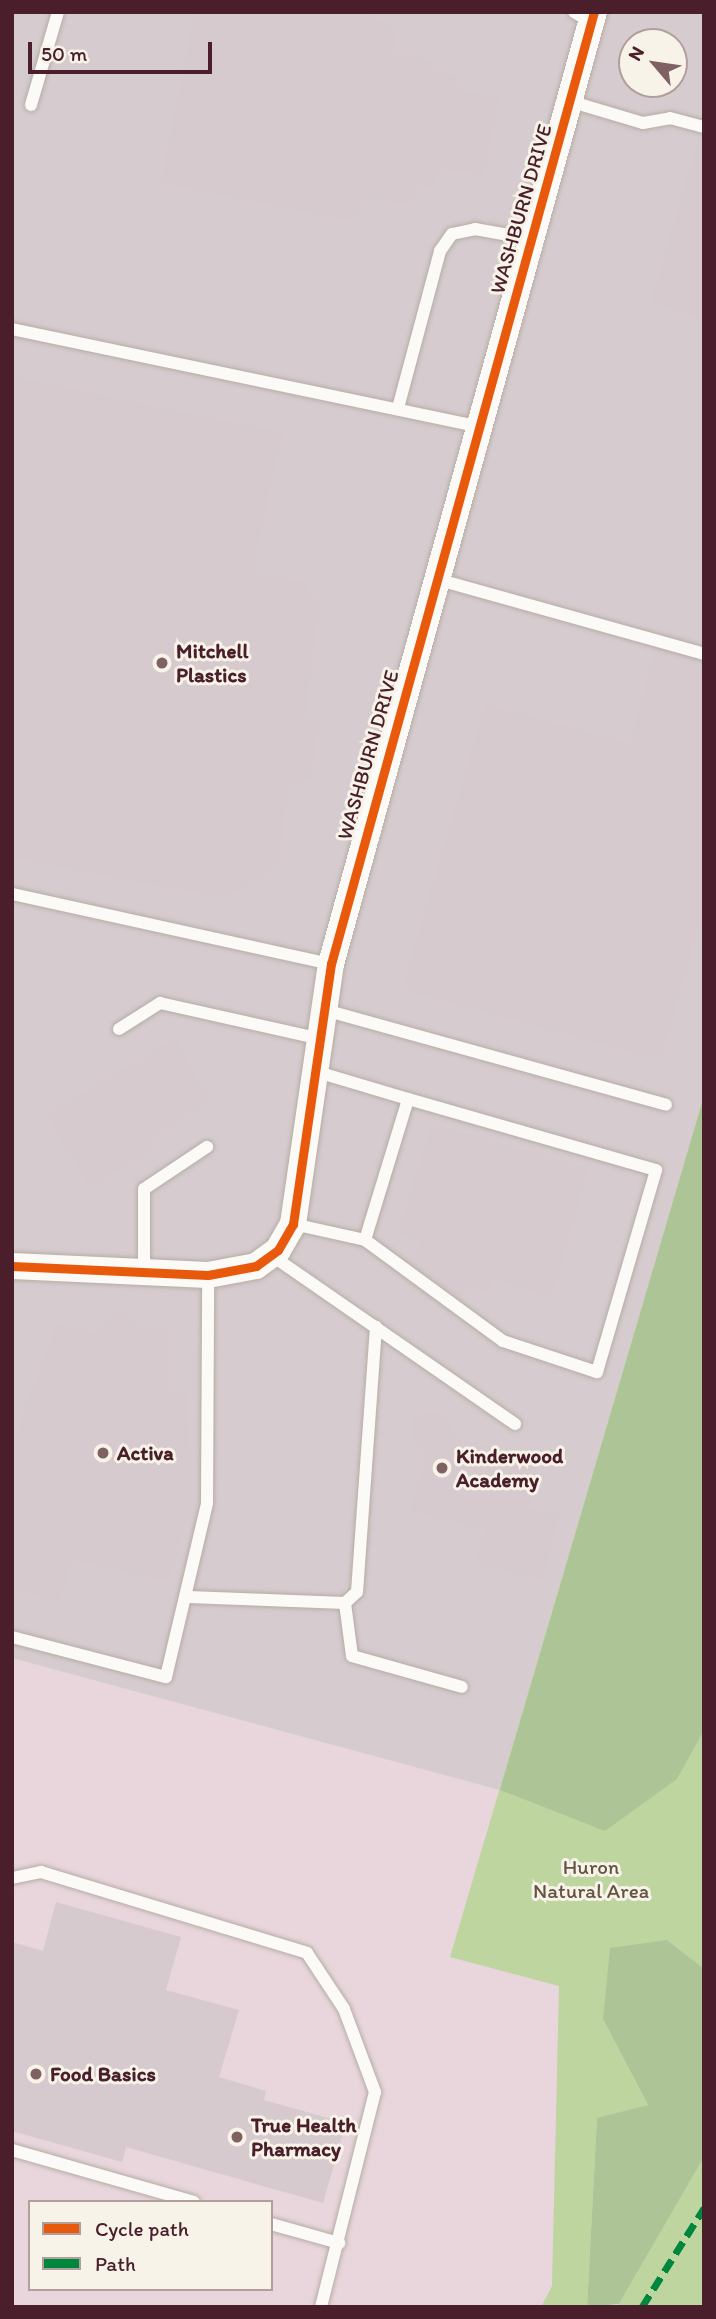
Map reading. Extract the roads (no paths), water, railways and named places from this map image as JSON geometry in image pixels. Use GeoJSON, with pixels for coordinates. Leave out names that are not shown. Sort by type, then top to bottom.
{"type":"FeatureCollection","features":[{"type":"Feature","properties":{"kind":"street","name":"WASHBURN DRIVE"},"geometry":{"type":"LineString","coordinates":[[271,1255],[293,1224],[320,1009],[569,102],[586,15]]}},
{"type":"Feature","properties":{"kind":"street"},"geometry":{"type":"LineString","coordinates":[[12,1266],[144,1275],[208,1275],[256,1266],[271,1255]]}},
{"type":"Feature","properties":{"kind":"lane"},"geometry":{"type":"LineString","coordinates":[[31,105],[58,12]]}},
{"type":"Feature","properties":{"kind":"lane"},"geometry":{"type":"LineString","coordinates":[[569,102],[643,123],[670,118],[704,127]]}},
{"type":"Feature","properties":{"kind":"lane"},"geometry":{"type":"LineString","coordinates":[[398,408],[440,251],[452,234],[475,229],[531,239]]}},
{"type":"Feature","properties":{"kind":"lane"},"geometry":{"type":"LineString","coordinates":[[12,329],[478,426]]}},
{"type":"Feature","properties":{"kind":"lane"},"geometry":{"type":"LineString","coordinates":[[436,579],[704,654]]}},
{"type":"Feature","properties":{"kind":"lane"},"geometry":{"type":"LineString","coordinates":[[12,894],[331,964]]}},
{"type":"Feature","properties":{"kind":"lane"},"geometry":{"type":"LineString","coordinates":[[119,1030],[160,1003],[317,1038]]}},
{"type":"Feature","properties":{"kind":"lane"},"geometry":{"type":"LineString","coordinates":[[320,1009],[666,1105]]}},
{"type":"Feature","properties":{"kind":"lane"},"geometry":{"type":"LineString","coordinates":[[293,1224],[365,1241],[503,1341],[597,1372],[656,1170],[313,1071]]}},
{"type":"Feature","properties":{"kind":"lane"},"geometry":{"type":"LineString","coordinates":[[365,1241],[408,1099]]}},
{"type":"Feature","properties":{"kind":"lane"},"geometry":{"type":"LineString","coordinates":[[144,1275],[144,1189],[207,1147]]}},
{"type":"Feature","properties":{"kind":"lane"},"geometry":{"type":"LineString","coordinates":[[271,1255],[515,1424]]}},
{"type":"Feature","properties":{"kind":"lane"},"geometry":{"type":"LineString","coordinates":[[12,1637],[166,1677],[189,1597],[206,1503],[208,1275]]}},
{"type":"Feature","properties":{"kind":"lane"},"geometry":{"type":"LineString","coordinates":[[189,1597],[345,1603],[357,1592],[376,1328]]}},
{"type":"Feature","properties":{"kind":"lane"},"geometry":{"type":"LineString","coordinates":[[345,1603],[352,1656],[461,1687]]}},
{"type":"Feature","properties":{"kind":"lane"},"geometry":{"type":"LineString","coordinates":[[12,1878],[41,1872],[307,1953],[345,2009],[375,2092],[321,2307]]}},
{"type":"Feature","properties":{"kind":"lane"},"geometry":{"type":"LineString","coordinates":[[12,2150],[187,2200]]}},
{"type":"Feature","properties":{"kind":"lane"},"geometry":{"type":"LineString","coordinates":[[273,2225],[339,2243]]}},
{"type":"Feature","properties":{"kind":"place","name":"Mitchell Plastics"},"geometry":{"type":"Point","coordinates":[162,663]}},
{"type":"Feature","properties":{"kind":"place","name":"Activa"},"geometry":{"type":"Point","coordinates":[103,1453]}},
{"type":"Feature","properties":{"kind":"place","name":"Kinderwood Academy"},"geometry":{"type":"Point","coordinates":[442,1468]}},
{"type":"Feature","properties":{"kind":"place","name":"Food Basics"},"geometry":{"type":"Point","coordinates":[36,2074]}},
{"type":"Feature","properties":{"kind":"place","name":"True Health Pharmacy"},"geometry":{"type":"Point","coordinates":[237,2137]}},
{"type":"Feature","properties":{"kind":"park label","name":"Huron Natural Area"},"geometry":{"type":"Point","coordinates":[591,1879]}}]}
